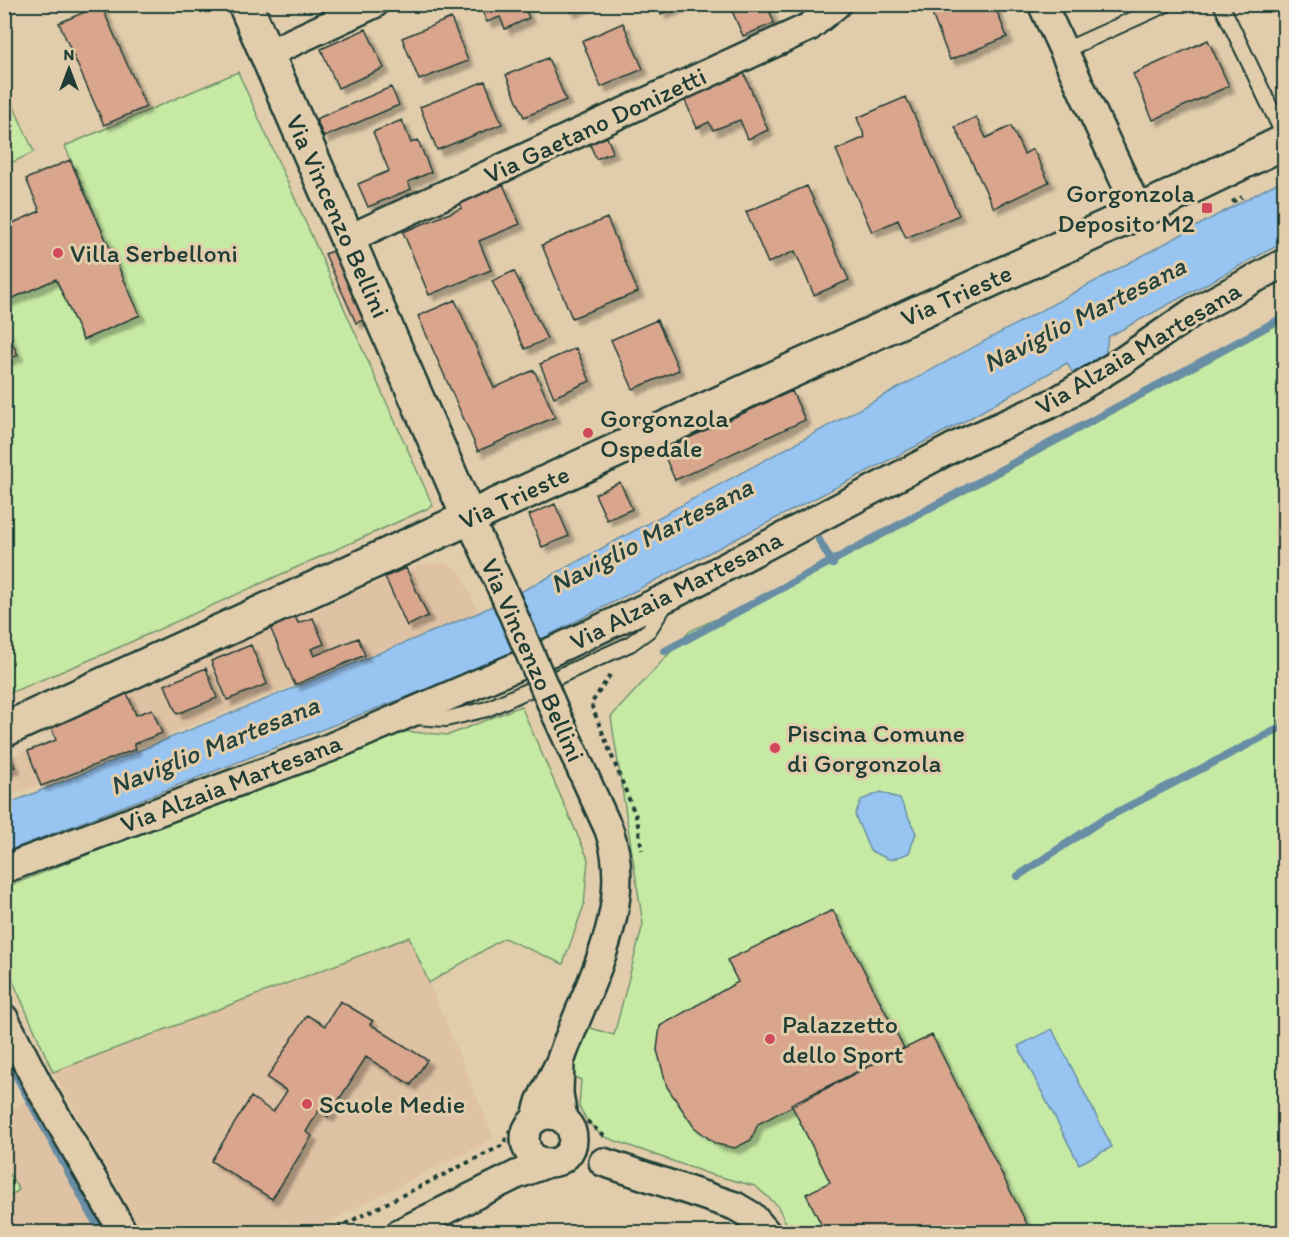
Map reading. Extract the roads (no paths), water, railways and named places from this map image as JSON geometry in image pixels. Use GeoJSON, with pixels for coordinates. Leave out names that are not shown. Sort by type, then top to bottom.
{"type":"FeatureCollection","features":[{"type":"Feature","properties":{"kind":"street","name":"Via Vincenzo Bellini"},"geometry":{"type":"LineString","coordinates":[[245,4],[615,848],[617,872],[609,931],[560,1062],[540,1101],[525,1120],[527,1130],[555,1145],[560,1062]]}},
{"type":"Feature","properties":{"kind":"street"},"geometry":{"type":"LineString","coordinates":[[267,54],[374,4]]}},
{"type":"Feature","properties":{"kind":"street","name":"Via Gaetano Donizetti"},"geometry":{"type":"LineString","coordinates":[[348,239],[809,27],[837,4]]}},
{"type":"Feature","properties":{"kind":"street"},"geometry":{"type":"LineString","coordinates":[[1042,4],[1139,212]]}},
{"type":"Feature","properties":{"kind":"street","name":"Via Trieste"},"geometry":{"type":"LineString","coordinates":[[4,730],[1139,212],[1284,142]]}},
{"type":"Feature","properties":{"kind":"street","name":"Via Alzaia Martesana"},"geometry":{"type":"LineString","coordinates":[[4,869],[329,747],[509,670],[672,595],[960,444],[1055,402],[1124,360],[1193,312],[1284,263]]}},
{"type":"Feature","properties":{"kind":"street"},"geometry":{"type":"LineString","coordinates":[[5,1020],[39,1086],[123,1233]]}},
{"type":"Feature","properties":{"kind":"street"},"geometry":{"type":"LineString","coordinates":[[400,1233],[504,1180],[555,1145],[735,1206],[759,1222],[766,1233]]}},
{"type":"Feature","properties":{"kind":"lane"},"geometry":{"type":"LineString","coordinates":[[1063,51],[1167,4]]}},
{"type":"Feature","properties":{"kind":"lane"},"geometry":{"type":"LineString","coordinates":[[1221,4],[1284,136]]}},
{"type":"Feature","properties":{"kind":"lane"},"geometry":{"type":"LineString","coordinates":[[399,716],[446,719],[487,709],[630,644],[649,630],[672,595]]}},
{"type":"Feature","properties":{"kind":"water","name":"Naviglio Martesana"},"geometry":{"type":"Polygon","coordinates":[[[1284,179],[1284,242],[1108,337],[1104,363],[1076,379],[1067,363],[963,422],[497,662],[5,852],[5,805],[478,613],[536,584],[1284,179]]]}},
{"type":"Feature","properties":{"kind":"water"},"geometry":{"type":"Polygon","coordinates":[[[881,792],[900,799],[916,833],[909,853],[891,860],[870,851],[855,815],[861,800],[881,792]]]}},
{"type":"Feature","properties":{"kind":"water"},"geometry":{"type":"Polygon","coordinates":[[[1052,1029],[1112,1147],[1079,1164],[1018,1046],[1052,1029]]]}},
{"type":"Feature","properties":{"kind":"waterway"},"geometry":{"type":"LineString","coordinates":[[665,651],[1284,317]]}},
{"type":"Feature","properties":{"kind":"waterway"},"geometry":{"type":"LineString","coordinates":[[819,540],[833,564]]}},
{"type":"Feature","properties":{"kind":"waterway"},"geometry":{"type":"LineString","coordinates":[[1018,876],[1102,820],[1284,726]]}},
{"type":"Feature","properties":{"kind":"waterway"},"geometry":{"type":"LineString","coordinates":[[4,1053],[101,1232]]}},
{"type":"Feature","properties":{"kind":"place","name":"Gorgonzola Deposito M2"},"geometry":{"type":"Point","coordinates":[1207,208]}},
{"type":"Feature","properties":{"kind":"place","name":"Villa Serbelloni"},"geometry":{"type":"Point","coordinates":[58,253]}},
{"type":"Feature","properties":{"kind":"place","name":"Gorgonzola Ospedale"},"geometry":{"type":"Point","coordinates":[588,433]}},
{"type":"Feature","properties":{"kind":"place","name":"Piscina Comune di Gorgonzola"},"geometry":{"type":"Point","coordinates":[775,748]}},
{"type":"Feature","properties":{"kind":"place","name":"Palazzetto dello Sport"},"geometry":{"type":"Point","coordinates":[770,1039]}},
{"type":"Feature","properties":{"kind":"place","name":"Scuole Medie"},"geometry":{"type":"Point","coordinates":[307,1104]}}]}
